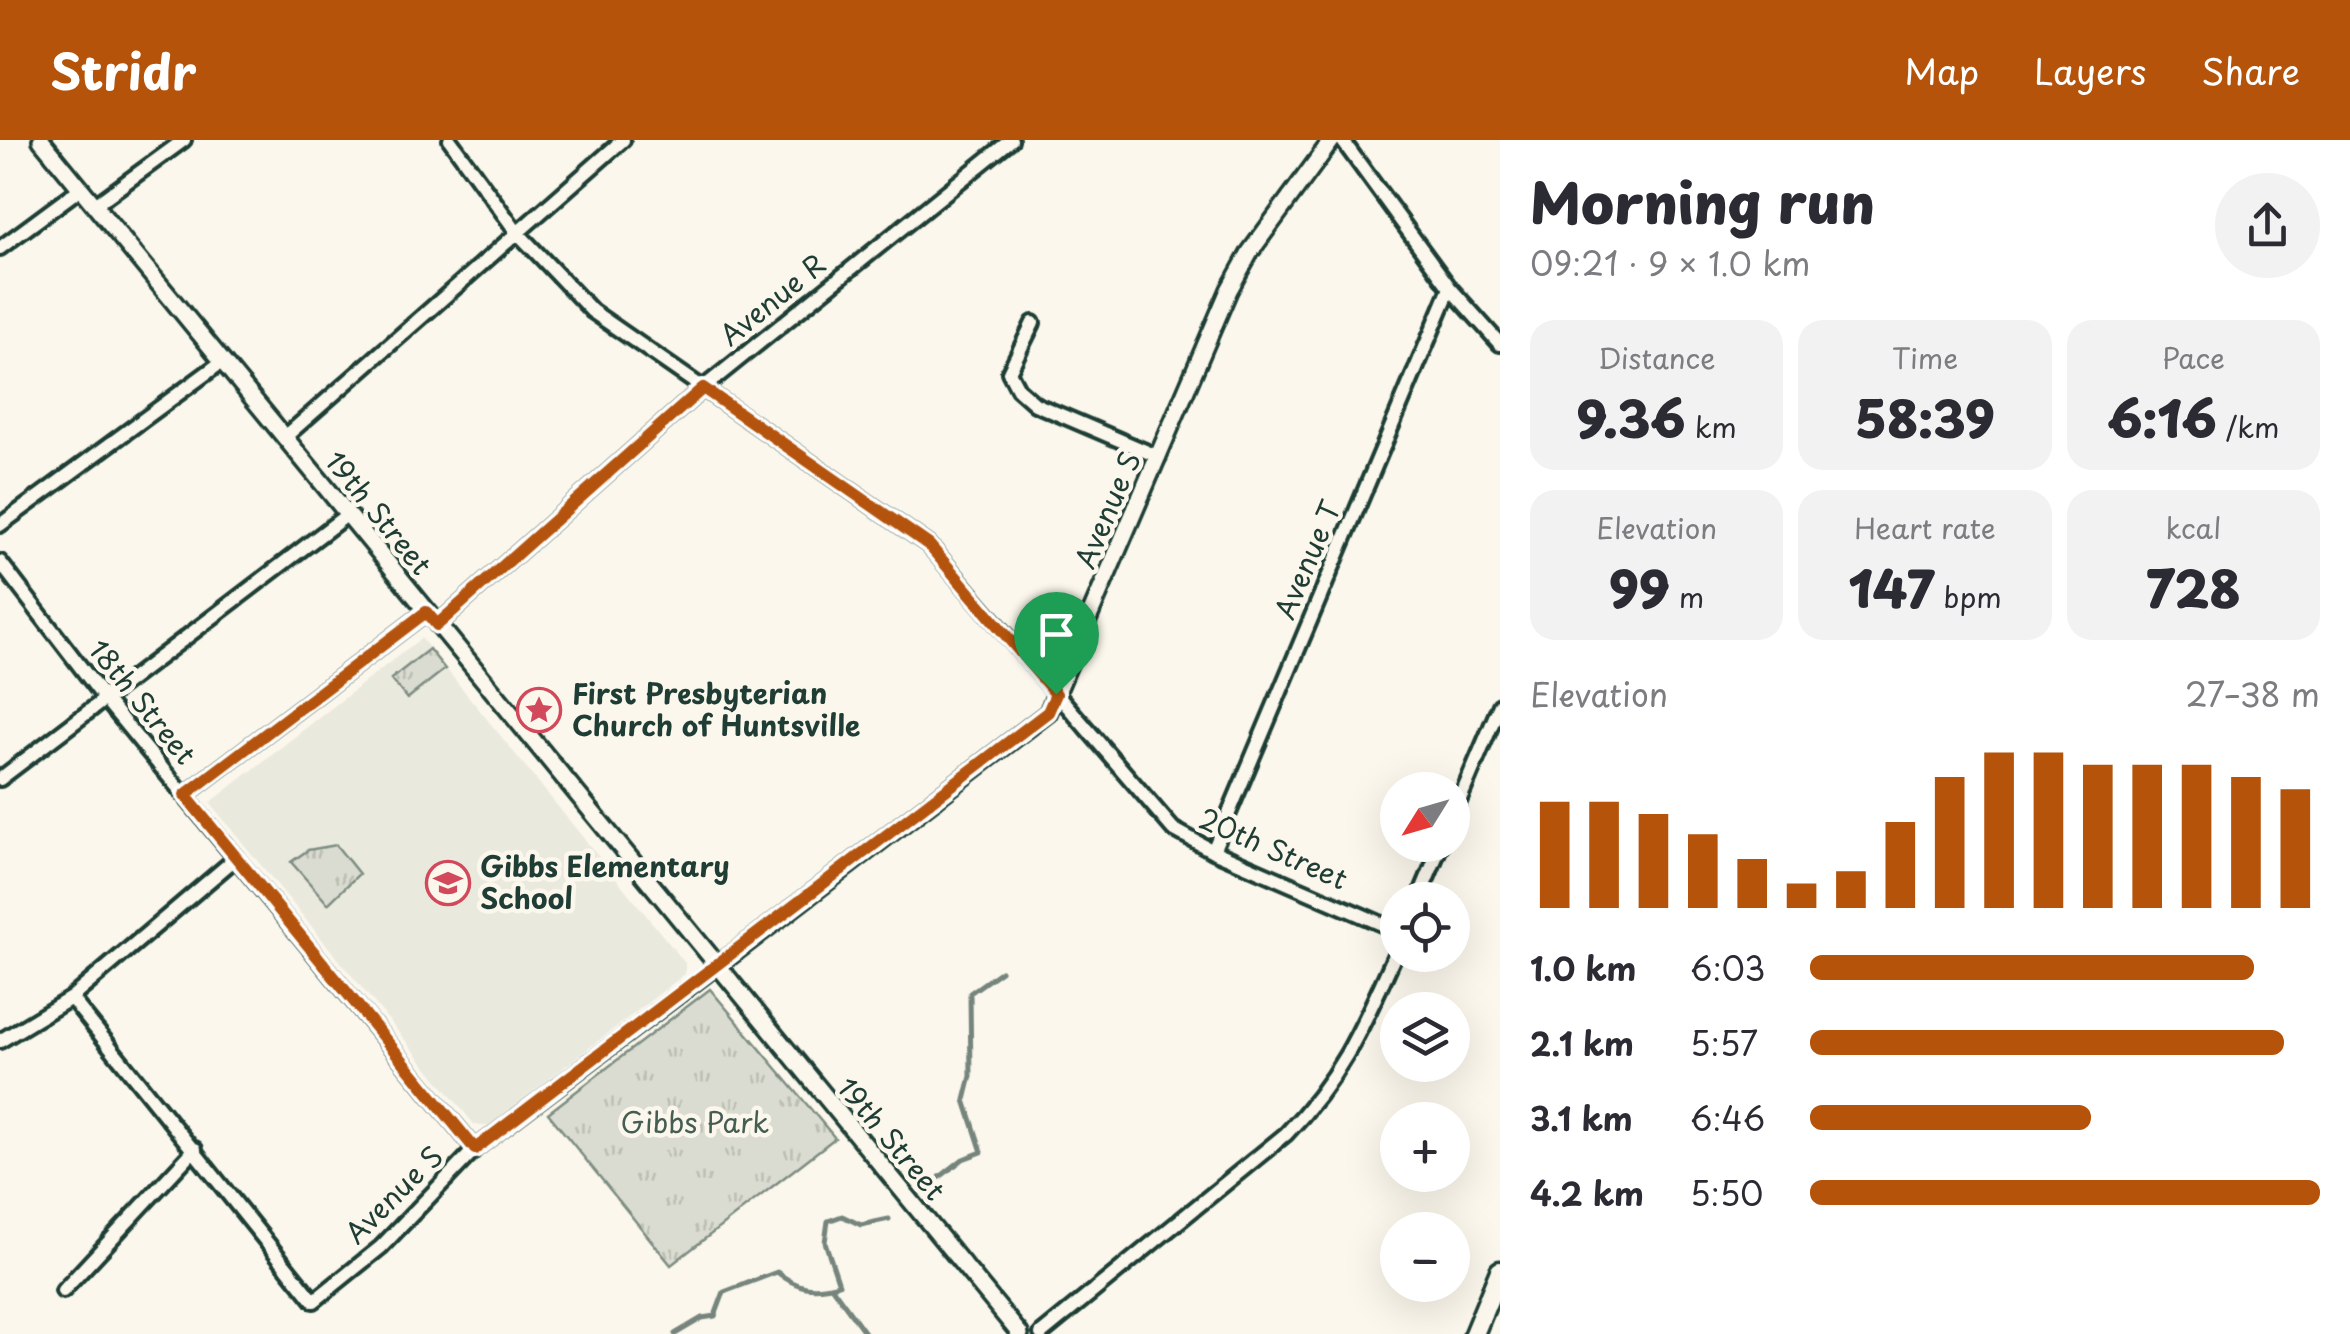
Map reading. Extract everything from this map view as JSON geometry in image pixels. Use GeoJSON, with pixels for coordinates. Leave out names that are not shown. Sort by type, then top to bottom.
{"type":"FeatureCollection","features":[{"type":"Feature","properties":{"kind":"main road"},"geometry":{"type":"LineString","coordinates":[[1474,1334],[1500,1272]]}},
{"type":"Feature","properties":{"kind":"street","name":"19th Street"},"geometry":{"type":"LineString","coordinates":[[41,140],[1020,1334]]}},
{"type":"Feature","properties":{"kind":"street"},"geometry":{"type":"LineString","coordinates":[[95,205],[184,140]]}},
{"type":"Feature","properties":{"kind":"street","name":"20th Street"},"geometry":{"type":"LineString","coordinates":[[450,140],[516,231],[592,311],[929,545],[1173,829],[1213,851],[1380,923]]}},
{"type":"Feature","properties":{"kind":"street"},"geometry":{"type":"LineString","coordinates":[[285,436],[622,140]]}},
{"type":"Feature","properties":{"kind":"street","name":"Avenue R"},"geometry":{"type":"LineString","coordinates":[[437,625],[703,388],[1011,140]]}},
{"type":"Feature","properties":{"kind":"street","name":"Avenue S"},"geometry":{"type":"LineString","coordinates":[[195,1149],[314,1301],[381,1247],[475,1149],[1048,712],[1228,290],[1250,252],[1332,140]]}},
{"type":"Feature","properties":{"kind":"street"},"geometry":{"type":"LineString","coordinates":[[1342,140],[1450,288],[1500,344]]}},
{"type":"Feature","properties":{"kind":"street"},"geometry":{"type":"LineString","coordinates":[[0,248],[81,188]]}},
{"type":"Feature","properties":{"kind":"street","name":"Avenue T"},"geometry":{"type":"LineString","coordinates":[[1213,851],[1450,288]]}},
{"type":"Feature","properties":{"kind":"street"},"geometry":{"type":"LineString","coordinates":[[1032,323],[1009,372],[1018,389],[1035,404],[1158,457]]}},
{"type":"Feature","properties":{"kind":"street"},"geometry":{"type":"LineString","coordinates":[[0,524],[224,362]]}},
{"type":"Feature","properties":{"kind":"street"},"geometry":{"type":"LineString","coordinates":[[0,778],[348,514]]}},
{"type":"Feature","properties":{"kind":"street","name":"18th Street"},"geometry":{"type":"LineString","coordinates":[[0,562],[105,699],[475,1149]]}},
{"type":"Feature","properties":{"kind":"street"},"geometry":{"type":"LineString","coordinates":[[185,795],[426,612]]}},
{"type":"Feature","properties":{"kind":"street"},"geometry":{"type":"LineString","coordinates":[[1470,776],[1500,705]]}},
{"type":"Feature","properties":{"kind":"street"},"geometry":{"type":"LineString","coordinates":[[0,1041],[72,998],[236,858]]}},
{"type":"Feature","properties":{"kind":"street"},"geometry":{"type":"LineString","coordinates":[[1040,1334],[1310,1110],[1346,1060],[1387,972]]}},
{"type":"Feature","properties":{"kind":"street"},"geometry":{"type":"LineString","coordinates":[[63,1291],[195,1149],[72,998]]}},
{"type":"Feature","properties":{"kind":"shaded area","name":"Gibbs Elementary School"},"geometry":{"type":"Polygon","coordinates":[[[421,638],[685,963],[685,974],[488,1126],[474,1124],[210,803],[421,638]]]}},
{"type":"Feature","properties":{"kind":"green space"},"geometry":{"type":"Polygon","coordinates":[[[429,649],[445,669],[407,699],[391,679],[429,649]]]}},
{"type":"Feature","properties":{"kind":"green space"},"geometry":{"type":"Polygon","coordinates":[[[336,845],[359,874],[328,904],[291,862],[308,850],[336,845]]]}},
{"type":"Feature","properties":{"kind":"green space","name":"Gibbs Park"},"geometry":{"type":"Polygon","coordinates":[[[710,989],[835,1138],[671,1265],[548,1113],[710,989]]]}},
{"type":"Feature","properties":{"kind":"waterway"},"geometry":{"type":"LineString","coordinates":[[921,1192],[963,1159],[982,1152],[965,1100],[971,1076],[970,993],[1001,971]]}},
{"type":"Feature","properties":{"kind":"waterway"},"geometry":{"type":"LineString","coordinates":[[675,1334],[702,1318],[715,1316],[724,1292],[777,1272],[806,1287],[839,1284],[825,1242],[828,1221],[842,1216],[861,1225],[889,1219]]}},
{"type":"Feature","properties":{"kind":"waterway"},"geometry":{"type":"LineString","coordinates":[[831,1286],[866,1334]]}},
{"type":"Feature","properties":{"kind":"place","name":"First Presbyterian Church of Huntsville"},"geometry":{"type":"Point","coordinates":[539,710]}},
{"type":"Feature","properties":{"kind":"place","name":"Gibbs Elementary School"},"geometry":{"type":"Point","coordinates":[448,883]}},
{"type":"Feature","properties":{"kind":"route"},"geometry":{"type":"LineString","coordinates":[[703,388],[929,545],[1056,694],[1048,712],[475,1149],[185,795],[426,612],[437,625],[703,388]]}}]}
